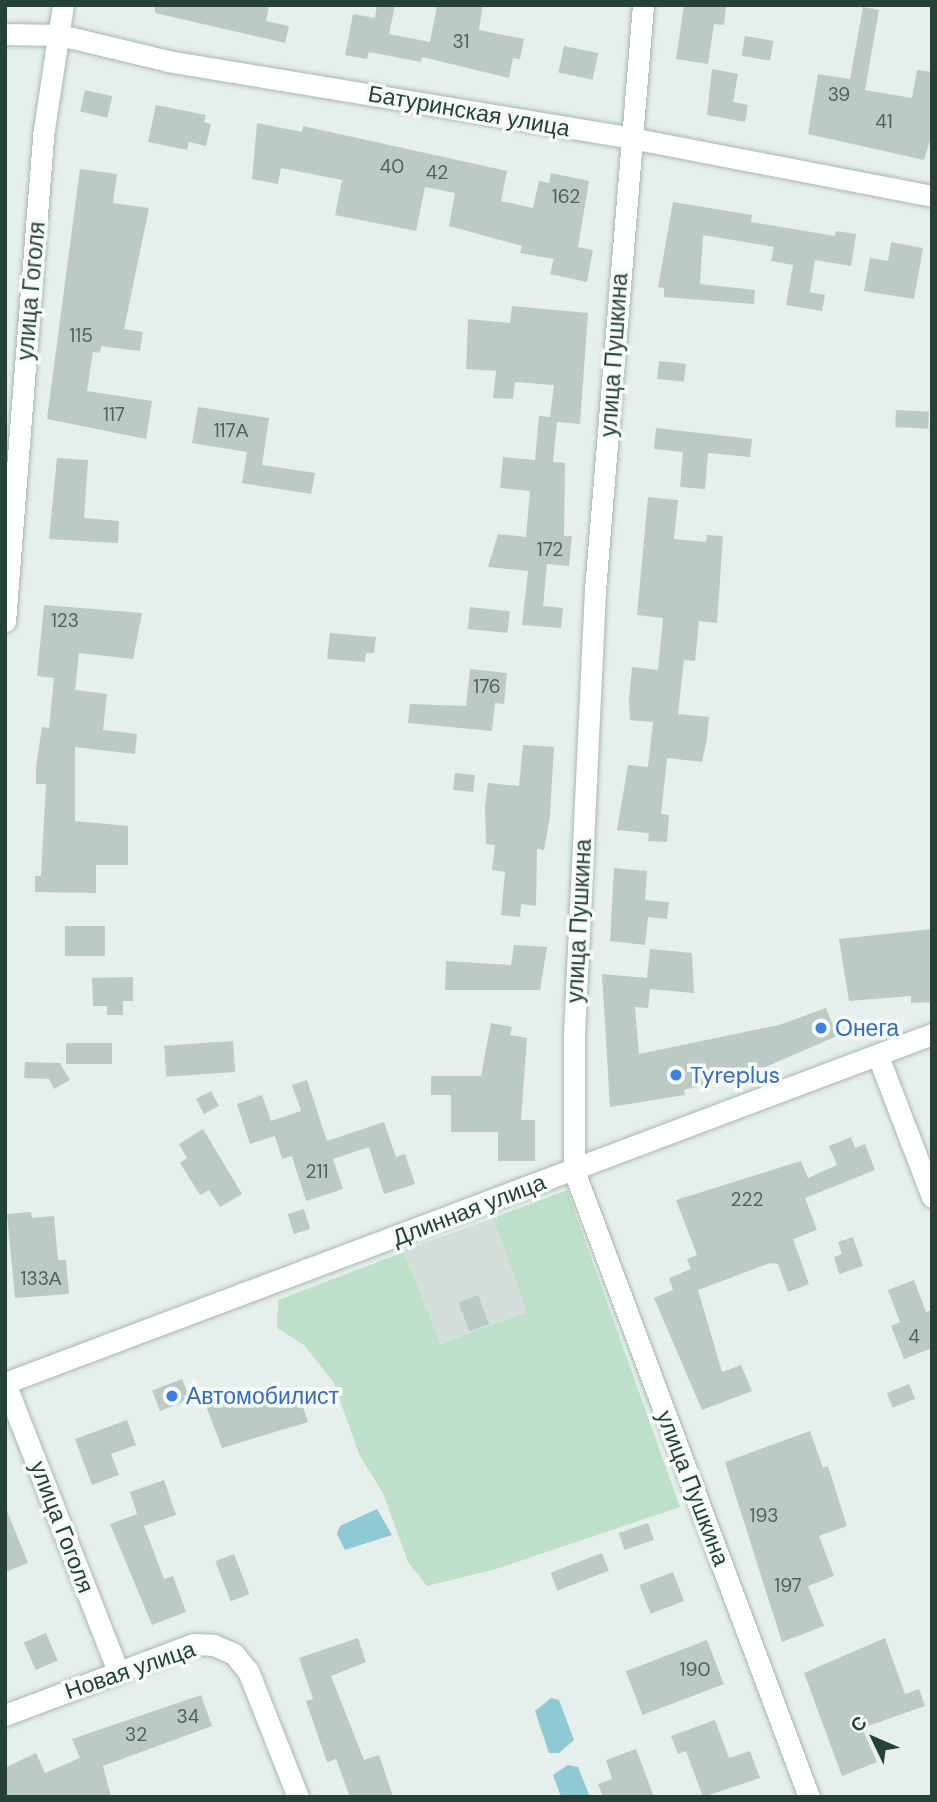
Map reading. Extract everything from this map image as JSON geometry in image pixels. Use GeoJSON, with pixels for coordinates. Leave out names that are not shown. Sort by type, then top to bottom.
{"type":"FeatureCollection","features":[{"type":"Feature","properties":{"kind":"street","name":"улица Гоголя"},"geometry":{"type":"LineString","coordinates":[[5,621],[44,129],[60,35],[62,5]]}},
{"type":"Feature","properties":{"kind":"street","name":"улица Пушкина"},"geometry":{"type":"LineString","coordinates":[[643,5],[595,590],[573,1037],[574,1171],[809,1797]]}},
{"type":"Feature","properties":{"kind":"street","name":"Батуринская улица"},"geometry":{"type":"LineString","coordinates":[[5,34],[60,35],[168,61],[631,138],[932,196]]}},
{"type":"Feature","properties":{"kind":"street","name":"Длинная улица"},"geometry":{"type":"LineString","coordinates":[[5,1383],[932,1034]]}},
{"type":"Feature","properties":{"kind":"street"},"geometry":{"type":"LineString","coordinates":[[878,1056],[932,1197]]}},
{"type":"Feature","properties":{"kind":"street","name":"улица Гоголя"},"geometry":{"type":"LineString","coordinates":[[5,1383],[118,1671]]}},
{"type":"Feature","properties":{"kind":"street","name":"Новая улица"},"geometry":{"type":"LineString","coordinates":[[5,1715],[193,1644],[234,1654],[248,1671],[298,1797]]}},
{"type":"Feature","properties":{"kind":"shaded area"},"geometry":{"type":"Polygon","coordinates":[[[493,1218],[527,1312],[438,1344],[404,1250],[493,1218]]]}},
{"type":"Feature","properties":{"kind":"green space"},"geometry":{"type":"Polygon","coordinates":[[[567,1190],[680,1507],[496,1569],[427,1586],[408,1562],[383,1493],[359,1454],[334,1383],[304,1345],[277,1328],[278,1300],[404,1252],[440,1344],[527,1312],[493,1218],[567,1190]]]}},
{"type":"Feature","properties":{"kind":"water"},"geometry":{"type":"Polygon","coordinates":[[[377,1509],[392,1535],[345,1550],[337,1534],[340,1526],[377,1509]]]}},
{"type":"Feature","properties":{"kind":"water"},"geometry":{"type":"Polygon","coordinates":[[[551,1698],[559,1700],[574,1740],[559,1753],[549,1753],[535,1711],[551,1698]]]}},
{"type":"Feature","properties":{"kind":"water"},"geometry":{"type":"Polygon","coordinates":[[[568,1765],[578,1767],[590,1797],[561,1797],[553,1775],[568,1765]]]}},
{"type":"Feature","properties":{"kind":"building"},"geometry":{"type":"Polygon","coordinates":[[[155,5],[269,5],[266,21],[289,26],[285,43],[155,13],[155,5]]]}},
{"type":"Feature","properties":{"kind":"building"},"geometry":{"type":"Polygon","coordinates":[[[377,5],[395,5],[389,34],[430,42],[437,5],[483,5],[479,30],[524,39],[520,59],[513,58],[509,78],[422,57],[421,62],[369,52],[367,59],[345,55],[353,14],[375,18],[377,5]]]}},
{"type":"Feature","properties":{"kind":"building"},"geometry":{"type":"Polygon","coordinates":[[[684,5],[726,5],[724,25],[714,24],[708,64],[676,59],[684,5]]]}},
{"type":"Feature","properties":{"kind":"building"},"geometry":{"type":"Polygon","coordinates":[[[863,7],[879,10],[865,90],[912,98],[917,70],[932,72],[932,134],[924,160],[808,134],[818,74],[850,79],[863,7]]]}},
{"type":"Feature","properties":{"kind":"building"},"geometry":{"type":"Polygon","coordinates":[[[745,36],[774,41],[770,61],[742,56],[745,36]]]}},
{"type":"Feature","properties":{"kind":"building"},"geometry":{"type":"Polygon","coordinates":[[[564,46],[598,53],[593,80],[558,72],[564,46]]]}},
{"type":"Feature","properties":{"kind":"building"},"geometry":{"type":"Polygon","coordinates":[[[712,69],[738,74],[733,102],[748,105],[745,122],[707,115],[712,69]]]}},
{"type":"Feature","properties":{"kind":"building"},"geometry":{"type":"Polygon","coordinates":[[[85,90],[112,96],[107,118],[80,111],[85,90]]]}},
{"type":"Feature","properties":{"kind":"building"},"geometry":{"type":"Polygon","coordinates":[[[156,105],[206,115],[204,122],[211,124],[206,146],[189,142],[187,150],[148,142],[156,105]]]}},
{"type":"Feature","properties":{"kind":"building"},"geometry":{"type":"Polygon","coordinates":[[[257,123],[302,132],[303,126],[507,171],[501,201],[533,208],[539,181],[549,183],[551,173],[589,181],[578,247],[593,250],[587,282],[550,274],[554,259],[520,253],[522,246],[449,226],[455,193],[425,187],[416,231],[335,215],[342,180],[281,168],[278,184],[252,179],[257,123]]]}},
{"type":"Feature","properties":{"kind":"building"},"geometry":{"type":"Polygon","coordinates":[[[80,169],[117,174],[113,203],[149,208],[124,329],[143,332],[140,351],[101,346],[100,353],[93,352],[87,391],[152,401],[146,439],[47,419],[80,169]]]}},
{"type":"Feature","properties":{"kind":"building"},"geometry":{"type":"Polygon","coordinates":[[[673,202],[752,215],[751,222],[835,236],[836,231],[856,234],[851,266],[815,260],[810,292],[825,295],[822,311],[786,305],[793,265],[771,261],[774,247],[703,235],[700,284],[755,290],[754,304],[664,297],[664,288],[658,287],[673,202]]]}},
{"type":"Feature","properties":{"kind":"building"},"geometry":{"type":"Polygon","coordinates":[[[891,242],[923,248],[914,299],[864,291],[870,258],[888,261],[891,242]]]}},
{"type":"Feature","properties":{"kind":"building"},"geometry":{"type":"Polygon","coordinates":[[[512,306],[588,313],[580,424],[557,422],[553,462],[565,463],[564,536],[572,536],[569,566],[547,564],[543,606],[563,608],[561,628],[522,625],[528,571],[488,567],[498,534],[526,537],[530,491],[500,488],[503,457],[535,460],[539,416],[550,417],[554,385],[515,382],[513,399],[493,398],[496,371],[466,369],[468,319],[510,323],[512,306]]]}},
{"type":"Feature","properties":{"kind":"building"},"geometry":{"type":"Polygon","coordinates":[[[659,361],[686,364],[684,382],[657,379],[659,361]]]}},
{"type":"Feature","properties":{"kind":"building"},"geometry":{"type":"Polygon","coordinates":[[[198,407],[269,418],[262,465],[315,473],[311,494],[242,483],[247,452],[192,443],[198,407]]]}},
{"type":"Feature","properties":{"kind":"building"},"geometry":{"type":"Polygon","coordinates":[[[896,410],[929,412],[928,429],[895,427],[896,410]]]}},
{"type":"Feature","properties":{"kind":"building"},"geometry":{"type":"Polygon","coordinates":[[[656,428],[752,439],[750,457],[708,453],[705,489],[680,487],[683,452],[654,449],[656,428]]]}},
{"type":"Feature","properties":{"kind":"building"},"geometry":{"type":"Polygon","coordinates":[[[57,458],[88,460],[84,518],[119,521],[118,543],[49,539],[57,458]]]}},
{"type":"Feature","properties":{"kind":"building"},"geometry":{"type":"Polygon","coordinates":[[[648,497],[678,500],[674,539],[706,542],[707,535],[723,536],[717,623],[699,621],[695,661],[684,660],[678,714],[709,717],[707,738],[702,762],[667,758],[661,814],[669,815],[667,842],[648,841],[649,833],[617,830],[628,765],[648,767],[653,722],[630,720],[632,667],[658,670],[663,618],[637,615],[648,497]]]}},
{"type":"Feature","properties":{"kind":"building"},"geometry":{"type":"Polygon","coordinates":[[[44,605],[142,613],[133,659],[79,653],[75,690],[107,694],[103,730],[137,734],[135,754],[75,747],[75,821],[128,826],[128,865],[96,865],[96,893],[35,892],[35,876],[41,876],[46,784],[36,784],[36,767],[42,727],[49,728],[54,678],[37,676],[44,605]]]}},
{"type":"Feature","properties":{"kind":"building"},"geometry":{"type":"Polygon","coordinates":[[[470,607],[510,611],[507,633],[468,629],[470,607]]]}},
{"type":"Feature","properties":{"kind":"building"},"geometry":{"type":"Polygon","coordinates":[[[330,633],[376,637],[374,653],[366,653],[365,662],[327,659],[330,633]]]}},
{"type":"Feature","properties":{"kind":"building"},"geometry":{"type":"Polygon","coordinates":[[[470,669],[507,673],[504,704],[495,703],[492,731],[408,723],[410,704],[466,706],[470,669]]]}},
{"type":"Feature","properties":{"kind":"building"},"geometry":{"type":"Polygon","coordinates":[[[523,745],[554,747],[550,816],[544,850],[537,849],[536,906],[521,904],[520,917],[501,915],[505,872],[492,870],[495,845],[486,844],[485,806],[488,783],[519,786],[523,745]]]}},
{"type":"Feature","properties":{"kind":"building"},"geometry":{"type":"Polygon","coordinates":[[[455,773],[475,775],[473,792],[453,790],[455,773]]]}},
{"type":"Feature","properties":{"kind":"building"},"geometry":{"type":"Polygon","coordinates":[[[614,868],[647,871],[645,900],[669,902],[667,919],[648,917],[645,945],[610,941],[614,868]]]}},
{"type":"Feature","properties":{"kind":"building"},"geometry":{"type":"Polygon","coordinates":[[[65,926],[105,926],[105,956],[65,956],[65,926]]]}},
{"type":"Feature","properties":{"kind":"building"},"geometry":{"type":"Polygon","coordinates":[[[932,929],[932,1002],[911,1003],[911,996],[849,1001],[839,939],[932,929]]]}},
{"type":"Feature","properties":{"kind":"building"},"geometry":{"type":"Polygon","coordinates":[[[514,945],[547,947],[540,990],[445,990],[446,961],[511,965],[514,945]]]}},
{"type":"Feature","properties":{"kind":"building"},"geometry":{"type":"Polygon","coordinates":[[[650,949],[692,953],[694,993],[650,989],[648,1008],[635,1007],[639,1054],[779,1025],[826,1008],[837,1036],[754,1072],[684,1090],[685,1095],[610,1107],[602,974],[647,978],[650,949]]]}},
{"type":"Feature","properties":{"kind":"building"},"geometry":{"type":"Polygon","coordinates":[[[133,977],[133,1001],[123,1001],[123,1015],[107,1015],[107,1006],[93,1006],[92,978],[133,977]]]}},
{"type":"Feature","properties":{"kind":"building"},"geometry":{"type":"Polygon","coordinates":[[[491,1023],[512,1027],[510,1035],[527,1038],[521,1120],[535,1120],[535,1161],[498,1161],[498,1132],[451,1132],[451,1095],[431,1095],[431,1076],[481,1076],[491,1023]]]}},
{"type":"Feature","properties":{"kind":"building"},"geometry":{"type":"Polygon","coordinates":[[[233,1041],[235,1072],[166,1077],[164,1046],[233,1041]]]}},
{"type":"Feature","properties":{"kind":"building"},"geometry":{"type":"Polygon","coordinates":[[[66,1043],[112,1043],[112,1064],[66,1064],[66,1043]]]}},
{"type":"Feature","properties":{"kind":"building"},"geometry":{"type":"Polygon","coordinates":[[[25,1062],[60,1063],[70,1080],[54,1089],[49,1079],[24,1078],[25,1062]]]}},
{"type":"Feature","properties":{"kind":"building"},"geometry":{"type":"Polygon","coordinates":[[[307,1080],[327,1141],[384,1122],[396,1157],[405,1154],[415,1184],[384,1194],[369,1147],[333,1159],[343,1189],[306,1201],[292,1156],[282,1159],[275,1136],[250,1144],[237,1104],[262,1095],[271,1121],[301,1111],[292,1085],[307,1080]]]}},
{"type":"Feature","properties":{"kind":"building"},"geometry":{"type":"Polygon","coordinates":[[[211,1091],[219,1106],[204,1114],[196,1099],[211,1091]]]}},
{"type":"Feature","properties":{"kind":"building"},"geometry":{"type":"Polygon","coordinates":[[[203,1129],[242,1194],[220,1207],[209,1190],[200,1195],[180,1163],[187,1158],[179,1144],[203,1129]]]}},
{"type":"Feature","properties":{"kind":"building"},"geometry":{"type":"Polygon","coordinates":[[[851,1137],[855,1148],[865,1144],[875,1170],[805,1198],[817,1230],[793,1239],[809,1284],[788,1292],[778,1264],[770,1263],[698,1290],[722,1372],[741,1365],[752,1391],[702,1410],[654,1298],[673,1290],[669,1278],[691,1269],[687,1259],[697,1255],[676,1200],[801,1161],[808,1178],[837,1165],[829,1146],[851,1137]]]}},
{"type":"Feature","properties":{"kind":"building"},"geometry":{"type":"Polygon","coordinates":[[[304,1209],[310,1229],[294,1234],[288,1214],[304,1209]]]}},
{"type":"Feature","properties":{"kind":"building"},"geometry":{"type":"Polygon","coordinates":[[[31,1212],[32,1218],[54,1216],[58,1260],[66,1260],[69,1294],[15,1298],[7,1214],[31,1212]]]}},
{"type":"Feature","properties":{"kind":"building"},"geometry":{"type":"Polygon","coordinates":[[[853,1237],[863,1266],[839,1274],[834,1257],[842,1254],[838,1242],[853,1237]]]}},
{"type":"Feature","properties":{"kind":"building"},"geometry":{"type":"Polygon","coordinates":[[[914,1280],[926,1312],[932,1310],[932,1348],[904,1359],[891,1326],[900,1322],[888,1290],[914,1280]]]}},
{"type":"Feature","properties":{"kind":"building"},"geometry":{"type":"Polygon","coordinates":[[[478,1295],[489,1324],[470,1331],[458,1303],[478,1295]]]}},
{"type":"Feature","properties":{"kind":"building"},"geometry":{"type":"Polygon","coordinates":[[[182,1379],[190,1400],[160,1411],[152,1390],[182,1379]]]}},
{"type":"Feature","properties":{"kind":"building"},"geometry":{"type":"Polygon","coordinates":[[[909,1384],[915,1399],[893,1408],[887,1393],[909,1384]]]}},
{"type":"Feature","properties":{"kind":"building"},"geometry":{"type":"Polygon","coordinates":[[[240,1390],[247,1408],[297,1390],[308,1422],[222,1448],[205,1403],[240,1390]]]}},
{"type":"Feature","properties":{"kind":"building"},"geometry":{"type":"Polygon","coordinates":[[[127,1420],[136,1445],[111,1454],[119,1475],[92,1485],[75,1439],[127,1420]]]}},
{"type":"Feature","properties":{"kind":"building"},"geometry":{"type":"Polygon","coordinates":[[[810,1431],[823,1468],[828,1466],[847,1526],[819,1536],[834,1576],[808,1586],[824,1626],[782,1642],[725,1462],[810,1431]]]}},
{"type":"Feature","properties":{"kind":"building"},"geometry":{"type":"Polygon","coordinates":[[[164,1480],[176,1515],[144,1526],[164,1579],[173,1576],[186,1612],[152,1625],[110,1524],[137,1514],[130,1492],[164,1480]]]}},
{"type":"Feature","properties":{"kind":"building"},"geometry":{"type":"Polygon","coordinates":[[[5,1506],[28,1563],[5,1572],[5,1506]]]}},
{"type":"Feature","properties":{"kind":"building"},"geometry":{"type":"Polygon","coordinates":[[[648,1523],[654,1540],[625,1550],[619,1533],[648,1523]]]}},
{"type":"Feature","properties":{"kind":"building"},"geometry":{"type":"Polygon","coordinates":[[[602,1553],[609,1571],[557,1590],[551,1573],[602,1553]]]}},
{"type":"Feature","properties":{"kind":"building"},"geometry":{"type":"Polygon","coordinates":[[[234,1554],[249,1594],[231,1601],[215,1561],[234,1554]]]}},
{"type":"Feature","properties":{"kind":"building"},"geometry":{"type":"Polygon","coordinates":[[[673,1572],[684,1601],[651,1614],[639,1585],[673,1572]]]}},
{"type":"Feature","properties":{"kind":"building"},"geometry":{"type":"Polygon","coordinates":[[[46,1633],[58,1661],[36,1670],[24,1642],[46,1633]]]}},
{"type":"Feature","properties":{"kind":"building"},"geometry":{"type":"Polygon","coordinates":[[[358,1638],[366,1662],[331,1676],[364,1760],[379,1755],[393,1797],[350,1797],[336,1759],[327,1762],[306,1701],[313,1699],[299,1658],[358,1638]]]}},
{"type":"Feature","properties":{"kind":"building"},"geometry":{"type":"Polygon","coordinates":[[[885,1638],[905,1694],[919,1689],[925,1706],[862,1728],[877,1762],[842,1776],[804,1673],[885,1638]]]}},
{"type":"Feature","properties":{"kind":"building"},"geometry":{"type":"Polygon","coordinates":[[[707,1640],[724,1684],[643,1715],[626,1671],[707,1640]]]}},
{"type":"Feature","properties":{"kind":"building"},"geometry":{"type":"Polygon","coordinates":[[[201,1695],[212,1726],[103,1766],[111,1797],[5,1797],[5,1768],[36,1753],[45,1773],[80,1758],[72,1739],[201,1695]]]}},
{"type":"Feature","properties":{"kind":"building"},"geometry":{"type":"Polygon","coordinates":[[[715,1720],[729,1758],[750,1751],[760,1778],[703,1797],[686,1751],[678,1754],[671,1736],[715,1720]]]}},
{"type":"Feature","properties":{"kind":"building"},"geometry":{"type":"Polygon","coordinates":[[[636,1749],[654,1797],[603,1797],[598,1784],[612,1779],[606,1760],[636,1749]]]}},
{"type":"Feature","properties":{"kind":"place","name":"Онега"},"geometry":{"type":"Point","coordinates":[821,1028]}},
{"type":"Feature","properties":{"kind":"place","name":"Tyreplus"},"geometry":{"type":"Point","coordinates":[676,1075]}},
{"type":"Feature","properties":{"kind":"place","name":"Автомобилист"},"geometry":{"type":"Point","coordinates":[172,1396]}}]}
